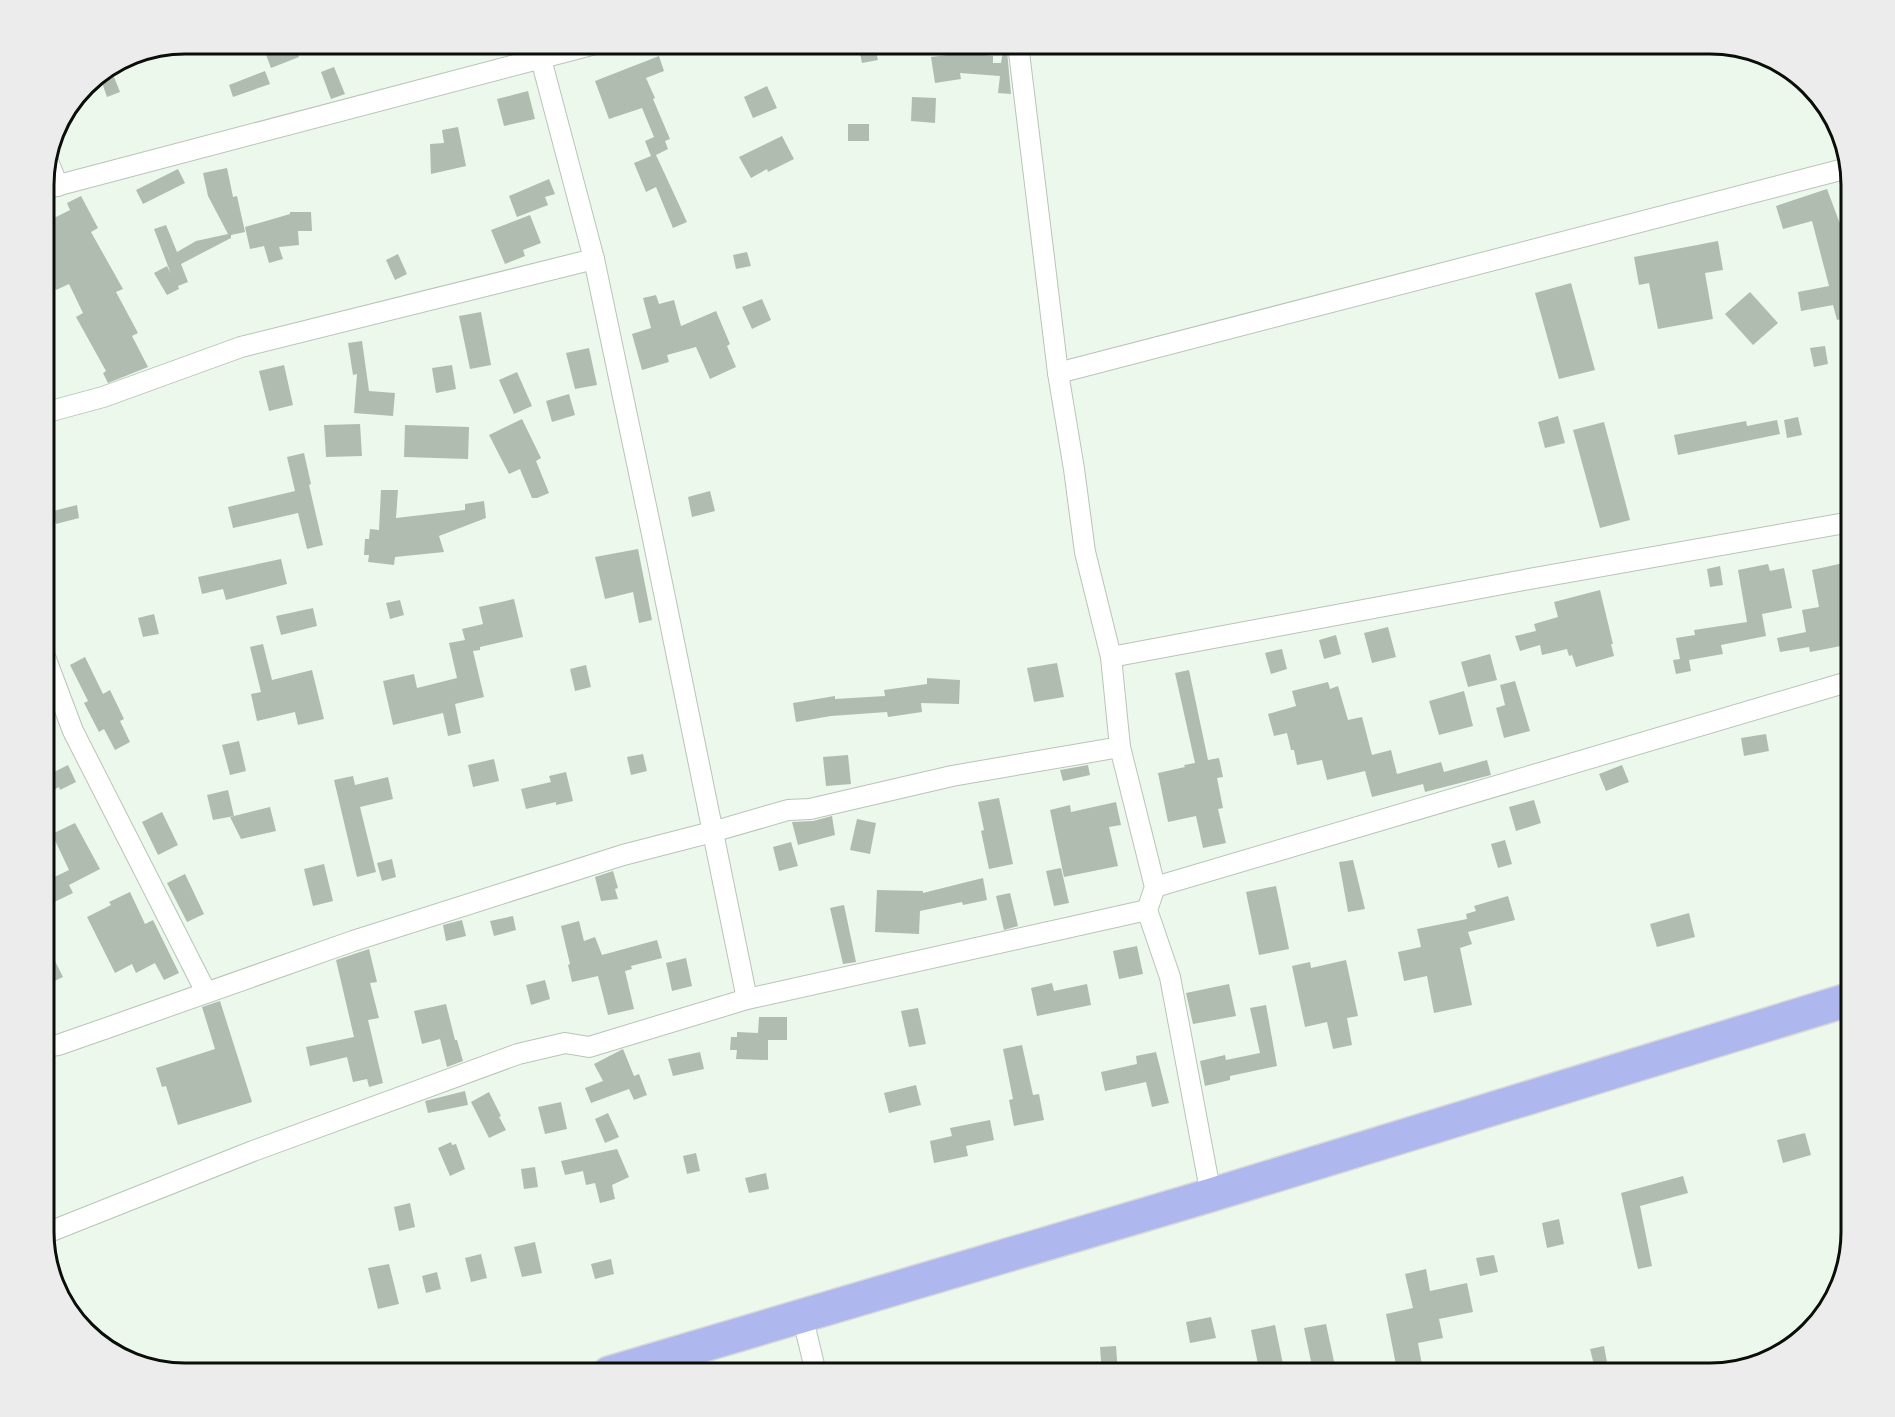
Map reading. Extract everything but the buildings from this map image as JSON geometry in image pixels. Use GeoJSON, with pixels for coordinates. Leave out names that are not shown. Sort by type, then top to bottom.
{"type":"FeatureCollection","features":[{"type":"Feature","properties":{"kind":"highway"},"geometry":{"type":"LineString","coordinates":[[646,1363],[1211,1195],[1841,1002]]}},
{"type":"Feature","properties":{"kind":"street"},"geometry":{"type":"LineString","coordinates":[[54,187],[559,54]]}},
{"type":"Feature","properties":{"kind":"street"},"geometry":{"type":"LineString","coordinates":[[1019,54],[1058,373],[1085,552],[1111,657],[1120,747],[1155,887],[1147,910],[1170,977],[1211,1195]]}},
{"type":"Feature","properties":{"kind":"street"},"geometry":{"type":"LineString","coordinates":[[541,59],[594,259],[747,999]]}},
{"type":"Feature","properties":{"kind":"street"},"geometry":{"type":"LineString","coordinates":[[1058,373],[1840,170]]}},
{"type":"Feature","properties":{"kind":"street"},"geometry":{"type":"LineString","coordinates":[[54,409],[103,397],[241,347],[594,259]]}},
{"type":"Feature","properties":{"kind":"street"},"geometry":{"type":"LineString","coordinates":[[1111,657],[1841,524]]}},
{"type":"Feature","properties":{"kind":"street"},"geometry":{"type":"LineString","coordinates":[[54,681],[73,731],[206,992]]}},
{"type":"Feature","properties":{"kind":"street"},"geometry":{"type":"LineString","coordinates":[[1155,887],[1841,684]]}},
{"type":"Feature","properties":{"kind":"street"},"geometry":{"type":"LineString","coordinates":[[54,1046],[352,941],[623,855],[788,810],[810,809],[952,776],[1120,747]]}},
{"type":"Feature","properties":{"kind":"street"},"geometry":{"type":"LineString","coordinates":[[54,1230],[253,1151],[518,1054],[565,1043],[589,1047],[747,999],[1147,910]]}},
{"type":"Feature","properties":{"kind":"street"},"geometry":{"type":"LineString","coordinates":[[802,1316],[813,1363]]}}]}
